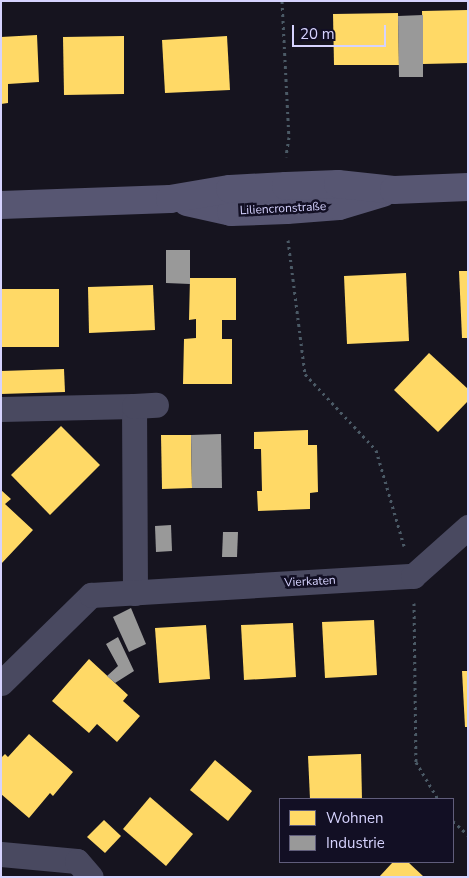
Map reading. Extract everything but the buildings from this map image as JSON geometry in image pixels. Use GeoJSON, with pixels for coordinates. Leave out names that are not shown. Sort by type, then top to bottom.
{"type":"FeatureCollection","features":[{"type":"Feature","properties":{"kind":"street","name":"Liliencronstraße"},"geometry":{"type":"LineString","coordinates":[[1,205],[170,198],[231,212],[287,210],[339,206],[394,190],[468,187]]}},
{"type":"Feature","properties":{"kind":"street"},"geometry":{"type":"LineString","coordinates":[[1,409],[145,405],[134,593]]}},
{"type":"Feature","properties":{"kind":"street"},"geometry":{"type":"LineString","coordinates":[[413,576],[468,527]]}},
{"type":"Feature","properties":{"kind":"street","name":"Vierkaten"},"geometry":{"type":"LineString","coordinates":[[1,683],[91,595],[413,576]]}},
{"type":"Feature","properties":{"kind":"street"},"geometry":{"type":"LineString","coordinates":[[1,854],[76,861],[91,877]]}},
{"type":"Feature","properties":{"kind":"path"},"geometry":{"type":"LineString","coordinates":[[282,1],[288,137],[285,160]]}},
{"type":"Feature","properties":{"kind":"path"},"geometry":{"type":"LineString","coordinates":[[288,237],[305,374],[376,450],[413,576],[416,762],[437,798]]}},
{"type":"Feature","properties":{"kind":"path"},"geometry":{"type":"LineString","coordinates":[[454,821],[468,835]]}}]}
